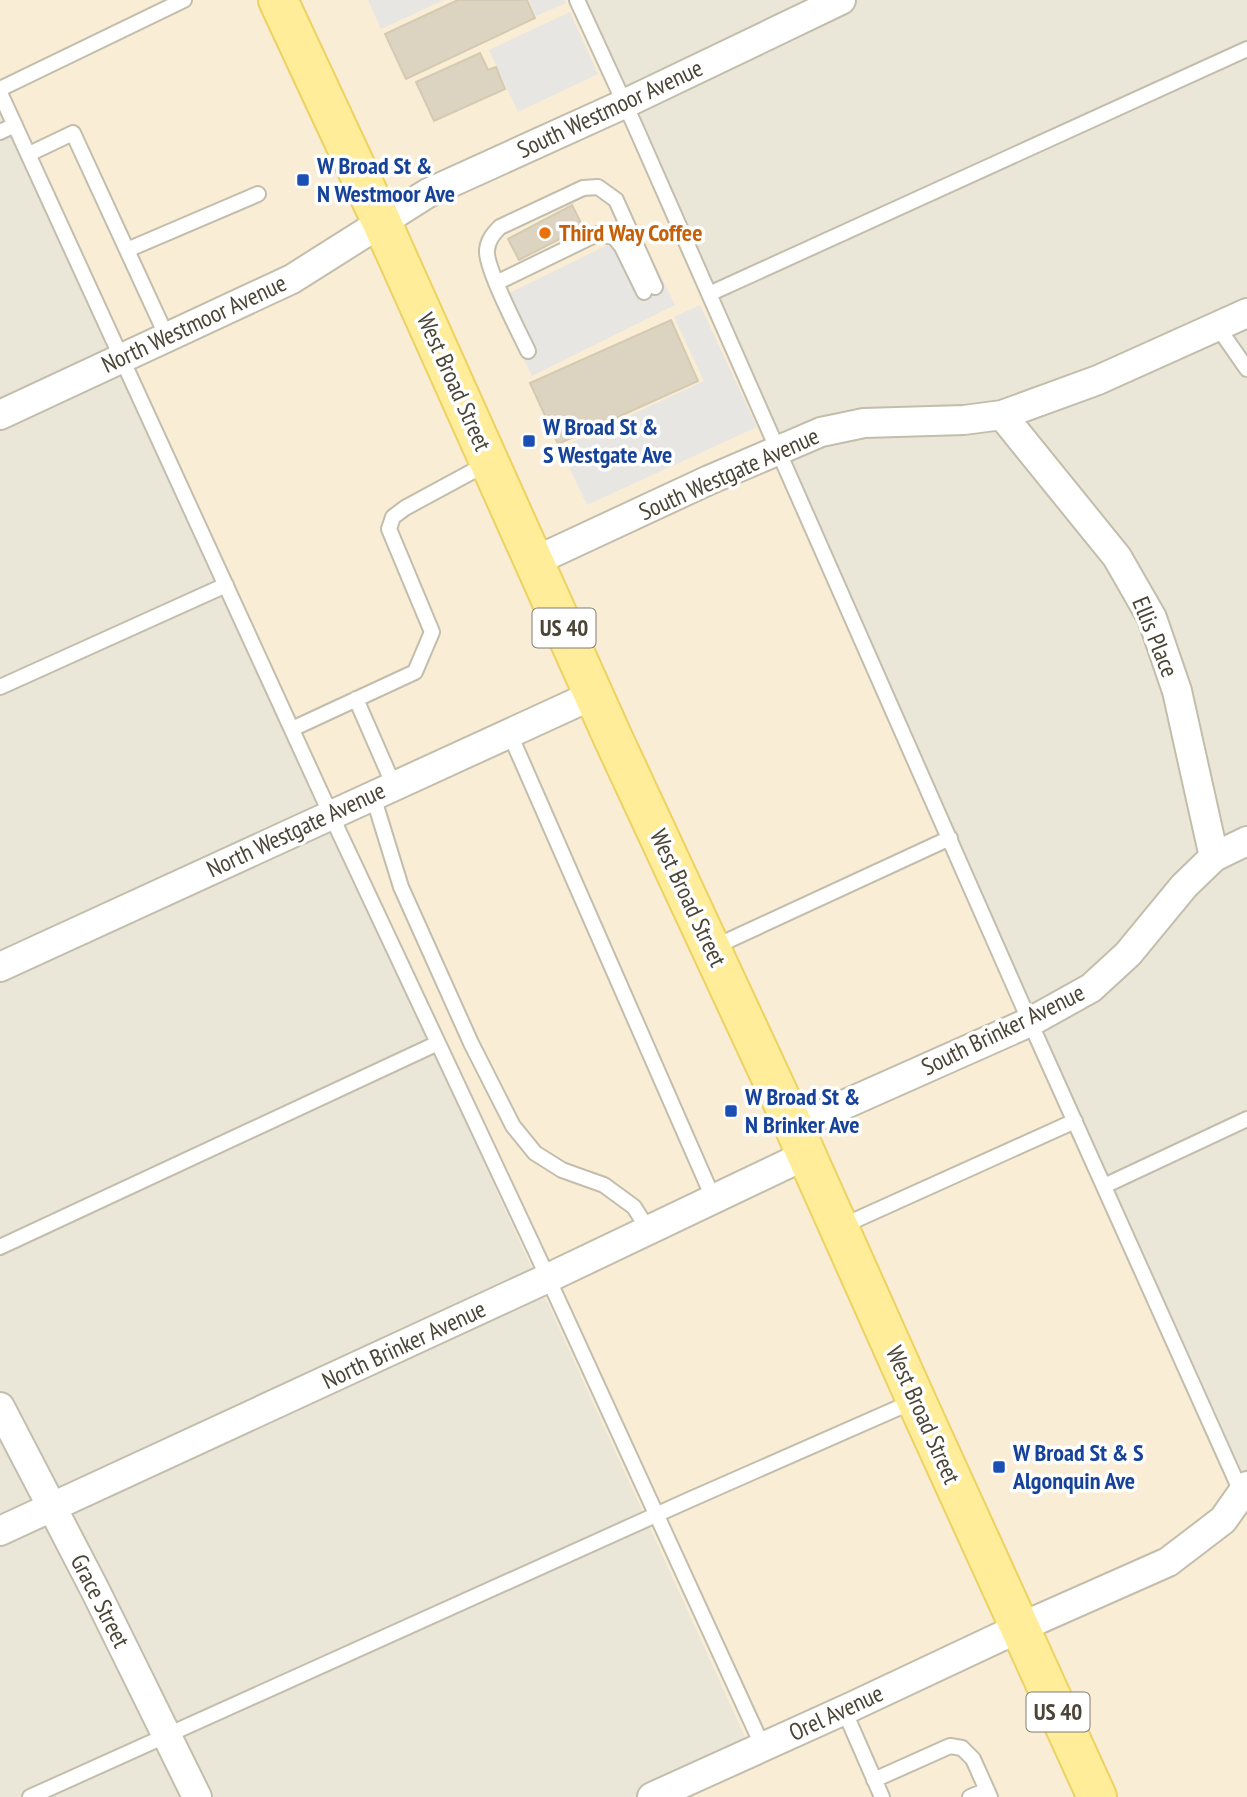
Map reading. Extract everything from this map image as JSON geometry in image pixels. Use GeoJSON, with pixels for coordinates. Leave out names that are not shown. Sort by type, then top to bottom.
{"type":"FeatureCollection","features":[{"type":"Feature","properties":{"kind":"main road","name":"West Broad Street"},"geometry":{"type":"LineString","coordinates":[[278,0],[382,223],[593,695],[800,1141],[1097,1797]]}},
{"type":"Feature","properties":{"kind":"street","name":"South Westmoor Avenue"},"geometry":{"type":"LineString","coordinates":[[382,223],[428,193],[624,104],[841,0]]}},
{"type":"Feature","properties":{"kind":"street","name":"North Westmoor Avenue"},"geometry":{"type":"LineString","coordinates":[[0,415],[292,279],[382,223]]}},
{"type":"Feature","properties":{"kind":"street","name":"South Westgate Avenue"},"geometry":{"type":"LineString","coordinates":[[535,561],[778,449],[821,432],[864,423],[964,420],[1002,415],[1098,380],[1247,313]]}},
{"type":"Feature","properties":{"kind":"street","name":"Ellis Place"},"geometry":{"type":"LineString","coordinates":[[1002,415],[1117,558],[1152,618],[1177,691],[1214,857]]}},
{"type":"Feature","properties":{"kind":"street","name":"North Westgate Avenue"},"geometry":{"type":"LineString","coordinates":[[0,967],[593,695]]}},
{"type":"Feature","properties":{"kind":"street","name":"South Brinker Avenue"},"geometry":{"type":"LineString","coordinates":[[800,1141],[1091,988],[1128,954],[1184,886],[1214,857],[1247,841]]}},
{"type":"Feature","properties":{"kind":"street","name":"North Brinker Avenue"},"geometry":{"type":"LineString","coordinates":[[0,1531],[714,1200],[800,1141]]}},
{"type":"Feature","properties":{"kind":"street","name":"Grace Street"},"geometry":{"type":"LineString","coordinates":[[0,1407],[197,1797]]}},
{"type":"Feature","properties":{"kind":"street","name":"Orel Avenue"},"geometry":{"type":"LineString","coordinates":[[652,1797],[696,1783],[763,1747],[1168,1562],[1223,1520],[1245,1495]]}},
{"type":"Feature","properties":{"kind":"lane"},"geometry":{"type":"LineString","coordinates":[[184,0],[0,91],[331,815],[548,1278],[763,1747]]}},
{"type":"Feature","properties":{"kind":"lane"},"geometry":{"type":"LineString","coordinates":[[577,0],[1030,1022],[1245,1495]]}},
{"type":"Feature","properties":{"kind":"lane"},"geometry":{"type":"LineString","coordinates":[[709,294],[1247,49]]}},
{"type":"Feature","properties":{"kind":"lane"},"geometry":{"type":"LineString","coordinates":[[0,132],[15,125]]}},
{"type":"Feature","properties":{"kind":"lane"},"geometry":{"type":"LineString","coordinates":[[29,155],[73,133],[167,337]]}},
{"type":"Feature","properties":{"kind":"lane"},"geometry":{"type":"LineString","coordinates":[[496,283],[597,234],[614,237],[650,290],[616,200],[598,187],[583,188],[500,228],[490,237],[486,253],[490,268],[496,283],[528,351]]}},
{"type":"Feature","properties":{"kind":"lane"},"geometry":{"type":"LineString","coordinates":[[127,250],[258,194]]}},
{"type":"Feature","properties":{"kind":"lane"},"geometry":{"type":"LineString","coordinates":[[1217,326],[1247,369]]}},
{"type":"Feature","properties":{"kind":"lane"},"geometry":{"type":"LineString","coordinates":[[292,729],[415,672],[432,632],[389,529],[393,517],[490,462]]}},
{"type":"Feature","properties":{"kind":"lane"},"geometry":{"type":"LineString","coordinates":[[0,687],[226,585]]}},
{"type":"Feature","properties":{"kind":"lane"},"geometry":{"type":"LineString","coordinates":[[356,699],[384,791],[401,887],[471,1043],[513,1126],[535,1153],[562,1170],[604,1185],[634,1207],[649,1231]]}},
{"type":"Feature","properties":{"kind":"lane"},"geometry":{"type":"LineString","coordinates":[[509,732],[714,1200]]}},
{"type":"Feature","properties":{"kind":"lane"},"geometry":{"type":"LineString","coordinates":[[711,949],[950,838]]}},
{"type":"Feature","properties":{"kind":"lane"},"geometry":{"type":"LineString","coordinates":[[0,1247],[438,1043]]}},
{"type":"Feature","properties":{"kind":"lane"},"geometry":{"type":"LineString","coordinates":[[1104,1186],[1247,1119]]}},
{"type":"Feature","properties":{"kind":"lane"},"geometry":{"type":"LineString","coordinates":[[839,1227],[1075,1121]]}},
{"type":"Feature","properties":{"kind":"lane"},"geometry":{"type":"LineString","coordinates":[[30,1797],[916,1400]]}},
{"type":"Feature","properties":{"kind":"lane"},"geometry":{"type":"LineString","coordinates":[[844,1710],[882,1797]]}},
{"type":"Feature","properties":{"kind":"lane"},"geometry":{"type":"LineString","coordinates":[[874,1780],[950,1745],[962,1748],[973,1759],[988,1793],[970,1797]]}},
{"type":"Feature","properties":{"kind":"shaded area"},"geometry":{"type":"Polygon","coordinates":[[[0,0],[573,0],[688,259],[1247,1483],[1247,1797],[633,1797],[749,1745],[0,99],[0,0]]]}},
{"type":"Feature","properties":{"kind":"shaded area"},"geometry":{"type":"Polygon","coordinates":[[[368,0],[444,0],[381,29],[368,0]]]}},
{"type":"Feature","properties":{"kind":"shaded area"},"geometry":{"type":"Polygon","coordinates":[[[529,0],[564,0],[566,3],[536,16],[529,0]]]}},
{"type":"Feature","properties":{"kind":"shaded area"},"geometry":{"type":"Polygon","coordinates":[[[573,0],[1247,0],[1247,1483],[688,259],[573,0]]]}},
{"type":"Feature","properties":{"kind":"shaded area"},"geometry":{"type":"Polygon","coordinates":[[[570,12],[598,74],[518,112],[489,50],[570,12]]]}},
{"type":"Feature","properties":{"kind":"shaded area"},"geometry":{"type":"Polygon","coordinates":[[[0,99],[749,1745],[633,1797],[0,1797],[0,99]]]}},
{"type":"Feature","properties":{"kind":"shaded area"},"geometry":{"type":"Polygon","coordinates":[[[638,230],[675,305],[532,376],[495,300],[638,230]]]}},
{"type":"Feature","properties":{"kind":"shaded area"},"geometry":{"type":"Polygon","coordinates":[[[700,305],[757,427],[587,505],[560,448],[704,381],[674,317],[700,305]]]}},
{"type":"Feature","properties":{"kind":"building"},"geometry":{"type":"Polygon","coordinates":[[[458,0],[527,0],[535,18],[406,79],[385,34],[458,0]]]}},
{"type":"Feature","properties":{"kind":"building"},"geometry":{"type":"Polygon","coordinates":[[[480,53],[488,70],[496,67],[505,89],[434,121],[416,82],[480,53]]]}},
{"type":"Feature","properties":{"kind":"building","name":"Third Way Coffee"},"geometry":{"type":"Polygon","coordinates":[[[572,205],[583,227],[519,260],[508,239],[572,205]]]}},
{"type":"Feature","properties":{"kind":"building"},"geometry":{"type":"Polygon","coordinates":[[[671,320],[698,381],[558,444],[530,383],[671,320]]]}},
{"type":"Feature","properties":{"kind":"place","name":"W Broad St & N Westmoor Ave"},"geometry":{"type":"Point","coordinates":[303,180]}},
{"type":"Feature","properties":{"kind":"place","name":"Third Way Coffee"},"geometry":{"type":"Point","coordinates":[545,233]}},
{"type":"Feature","properties":{"kind":"place","name":"W Broad St & S Westgate Ave"},"geometry":{"type":"Point","coordinates":[529,441]}},
{"type":"Feature","properties":{"kind":"place","name":"W Broad St & N Brinker Ave"},"geometry":{"type":"Point","coordinates":[731,1111]}},
{"type":"Feature","properties":{"kind":"place","name":"W Broad St & S Algonquin Ave"},"geometry":{"type":"Point","coordinates":[999,1467]}}]}
